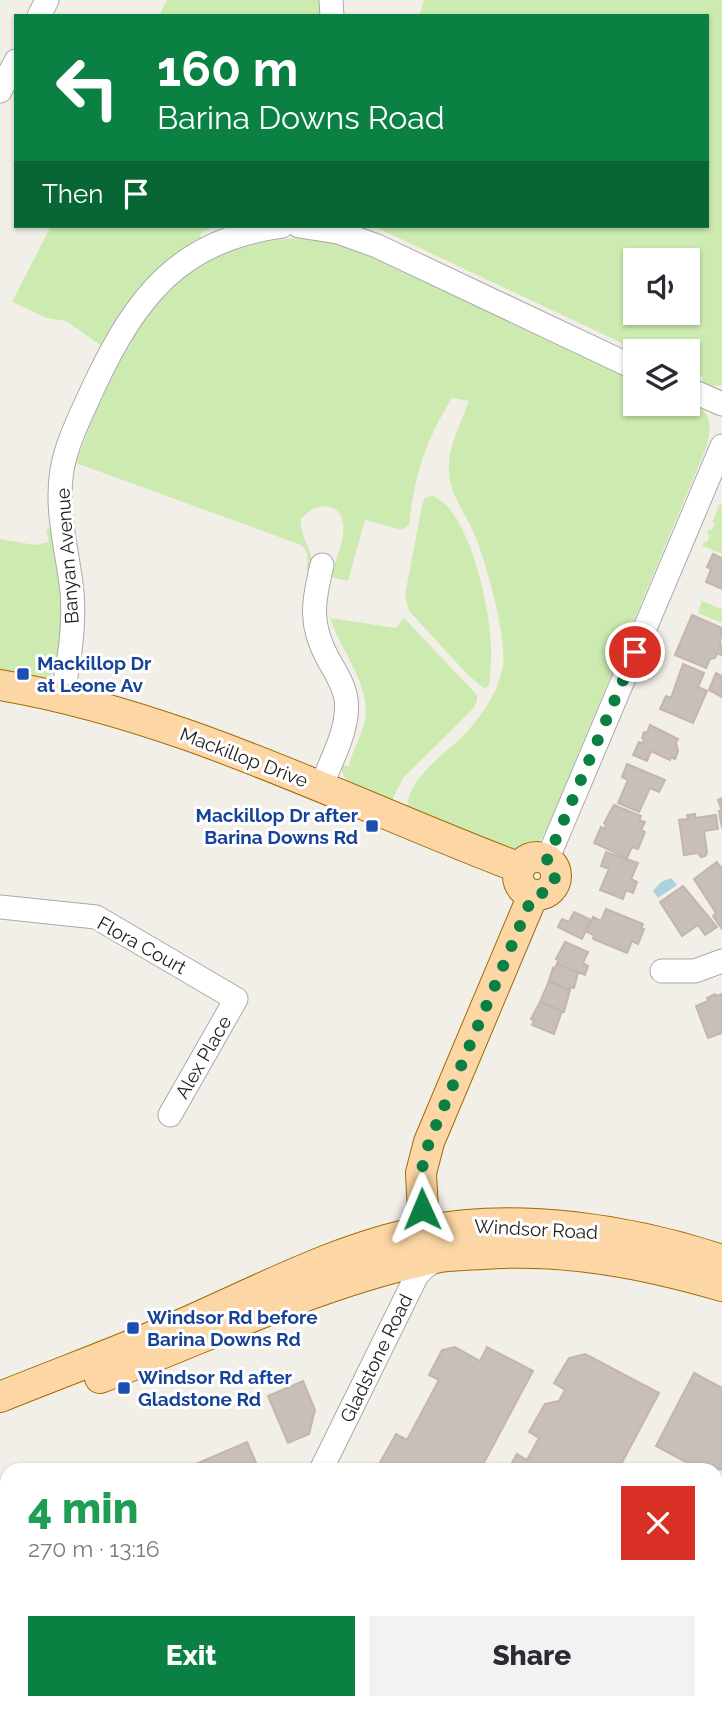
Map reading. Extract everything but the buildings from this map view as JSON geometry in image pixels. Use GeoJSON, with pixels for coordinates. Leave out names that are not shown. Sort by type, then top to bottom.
{"type":"FeatureCollection","features":[{"type":"Feature","properties":{"kind":"main road","name":"Mackillop Drive"},"geometry":{"type":"LineString","coordinates":[[0,685],[62,697],[169,728],[533,864]]}},
{"type":"Feature","properties":{"kind":"main road"},"geometry":{"type":"LineString","coordinates":[[514,1251],[436,1241],[424,1231],[421,1172],[426,1149],[533,895],[519,884],[533,864]]}},
{"type":"Feature","properties":{"kind":"main road","name":"Windsor Road"},"geometry":{"type":"LineString","coordinates":[[0,1397],[185,1323],[311,1267],[368,1246],[424,1231],[504,1224],[566,1228],[640,1238],[686,1248],[722,1260]]}},
{"type":"Feature","properties":{"kind":"main road","name":"Windsor Road"},"geometry":{"type":"LineString","coordinates":[[0,1417],[334,1286],[442,1257],[514,1251],[588,1256],[630,1262],[722,1286]]}},
{"type":"Feature","properties":{"kind":"street"},"geometry":{"type":"LineString","coordinates":[[0,91],[14,65]]}},
{"type":"Feature","properties":{"kind":"street","name":"Banyan Avenue"},"geometry":{"type":"LineString","coordinates":[[62,697],[73,625],[72,595],[60,502],[62,470],[82,413],[120,336],[156,285],[180,264],[209,246],[237,234],[271,228]]}},
{"type":"Feature","properties":{"kind":"street"},"geometry":{"type":"LineString","coordinates":[[312,228],[338,232],[377,246],[623,362]]}},
{"type":"Feature","properties":{"kind":"street"},"geometry":{"type":"LineString","coordinates":[[700,394],[722,404]]}},
{"type":"Feature","properties":{"kind":"street"},"geometry":{"type":"LineString","coordinates":[[533,864],[722,446]]}},
{"type":"Feature","properties":{"kind":"street"},"geometry":{"type":"LineString","coordinates":[[321,787],[345,724],[346,708],[346,696],[340,680],[316,630],[314,598],[322,565]]}},
{"type":"Feature","properties":{"kind":"street","name":"Flora Court"},"geometry":{"type":"LineString","coordinates":[[0,907],[96,917],[236,999]]}},
{"type":"Feature","properties":{"kind":"street"},"geometry":{"type":"LineString","coordinates":[[662,971],[695,971],[722,961]]}},
{"type":"Feature","properties":{"kind":"street","name":"Alex Place"},"geometry":{"type":"LineString","coordinates":[[170,1115],[236,999]]}},
{"type":"Feature","properties":{"kind":"street","name":"Gladstone Road"},"geometry":{"type":"LineString","coordinates":[[324,1463],[417,1275],[442,1257]]}},
{"type":"Feature","properties":{"kind":"green space"},"geometry":{"type":"Polygon","coordinates":[[[167,0],[321,0],[322,14],[160,14],[167,0]]]}},
{"type":"Feature","properties":{"kind":"green space"},"geometry":{"type":"Polygon","coordinates":[[[424,0],[722,0],[722,385],[711,387],[703,383],[703,377],[700,376],[700,339],[623,339],[623,344],[377,228],[709,228],[709,14],[420,14],[424,0]]]}},
{"type":"Feature","properties":{"kind":"green space"},"geometry":{"type":"Polygon","coordinates":[[[50,228],[212,228],[201,233],[200,241],[103,347],[66,321],[47,318],[12,302],[50,228]]]}},
{"type":"Feature","properties":{"kind":"green space"},"geometry":{"type":"Polygon","coordinates":[[[277,240],[319,240],[377,257],[623,373],[623,416],[700,416],[700,407],[709,419],[710,431],[706,448],[551,818],[539,841],[527,851],[518,853],[407,807],[409,796],[421,776],[465,734],[484,711],[494,694],[503,665],[502,636],[489,578],[478,543],[450,480],[452,445],[469,401],[452,398],[435,429],[418,474],[409,525],[402,530],[365,520],[348,581],[330,577],[344,529],[341,516],[331,507],[319,507],[301,519],[302,532],[311,557],[311,571],[306,569],[307,556],[301,545],[76,463],[119,364],[152,308],[182,278],[199,266],[237,249],[277,240]]]}},
{"type":"Feature","properties":{"kind":"green space"},"geometry":{"type":"Polygon","coordinates":[[[432,496],[444,503],[456,517],[480,578],[491,645],[490,678],[485,689],[467,674],[409,611],[405,595],[422,505],[425,498],[432,496]]]}},
{"type":"Feature","properties":{"kind":"green space"},"geometry":{"type":"Polygon","coordinates":[[[720,504],[722,554],[702,546],[710,535],[707,534],[709,529],[712,530],[715,523],[712,522],[720,504]]]}},
{"type":"Feature","properties":{"kind":"green space"},"geometry":{"type":"Polygon","coordinates":[[[53,528],[62,592],[63,624],[57,669],[48,678],[0,673],[0,539],[35,545],[49,542],[46,529],[53,528]]]}},
{"type":"Feature","properties":{"kind":"green space"},"geometry":{"type":"Polygon","coordinates":[[[702,601],[722,609],[722,623],[698,613],[702,601]]]}},
{"type":"Feature","properties":{"kind":"green space"},"geometry":{"type":"Polygon","coordinates":[[[330,618],[396,628],[404,618],[477,695],[472,710],[403,778],[392,801],[352,785],[342,773],[341,765],[349,766],[362,732],[366,707],[354,668],[330,618]]]}},
{"type":"Feature","properties":{"kind":"water"},"geometry":{"type":"Polygon","coordinates":[[[671,878],[677,885],[658,898],[653,891],[661,882],[671,878]]]}},
{"type":"Feature","properties":{"kind":"place","name":"Mackillop Dr at Leone Av"},"geometry":{"type":"Point","coordinates":[23,674]}},
{"type":"Feature","properties":{"kind":"place","name":"Mackillop Dr after Barina Downs Rd"},"geometry":{"type":"Point","coordinates":[372,826]}},
{"type":"Feature","properties":{"kind":"place","name":"Windsor Rd before Barina Downs Rd"},"geometry":{"type":"Point","coordinates":[133,1328]}},
{"type":"Feature","properties":{"kind":"place","name":"Windsor Rd after Gladstone Rd"},"geometry":{"type":"Point","coordinates":[124,1388]}},
{"type":"Feature","properties":{"kind":"route"},"geometry":{"type":"LineString","coordinates":[[422,1209],[421,1172],[429,1142],[533,895],[542,895],[555,883],[554,867],[547,860],[635,652]]}}]}
